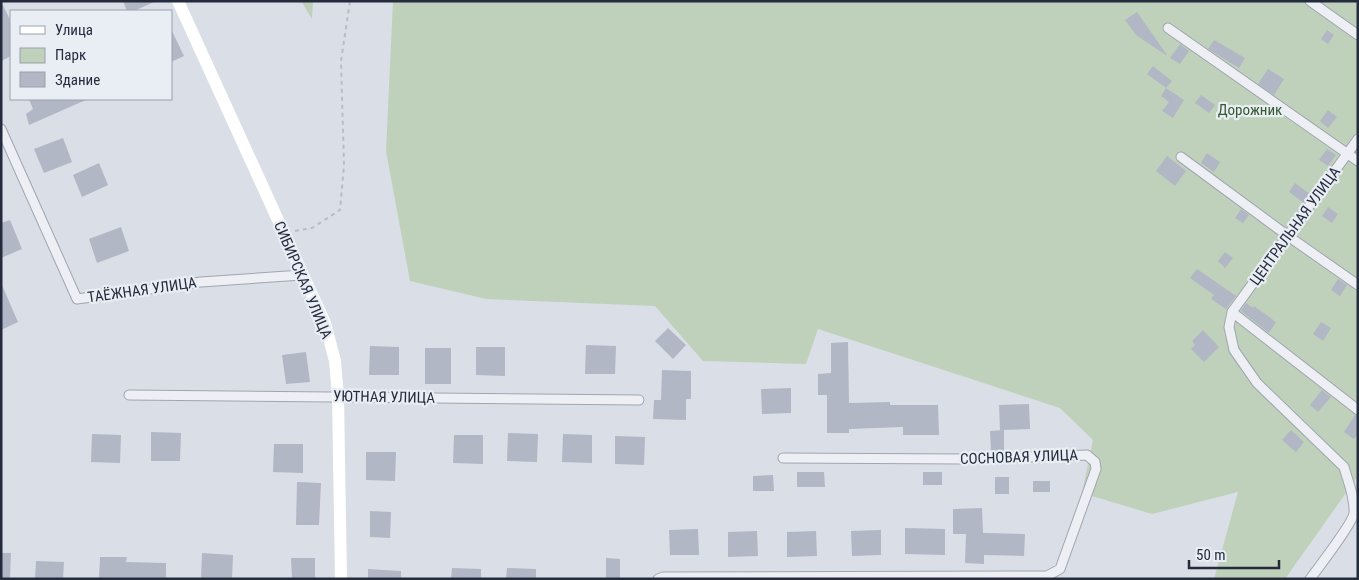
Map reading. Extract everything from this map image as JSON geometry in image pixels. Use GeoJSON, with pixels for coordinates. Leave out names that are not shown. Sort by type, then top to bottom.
{"type":"FeatureCollection","features":[{"type":"Feature","properties":{"kind":"street","name":"СИБИРСКАЯ УЛИЦА"},"geometry":{"type":"LineString","coordinates":[[178,1],[325,323],[335,361],[338,396],[341,579]]}},
{"type":"Feature","properties":{"kind":"street"},"geometry":{"type":"LineString","coordinates":[[1310,1],[1358,35]]}},
{"type":"Feature","properties":{"kind":"street"},"geometry":{"type":"LineString","coordinates":[[1168,28],[1358,161]]}},
{"type":"Feature","properties":{"kind":"street","name":"ТАЁЖНАЯ УЛИЦА"},"geometry":{"type":"LineString","coordinates":[[1,129],[77,299],[201,282],[302,275]]}},
{"type":"Feature","properties":{"kind":"street","name":"ЦЕНТРАЛЬНАЯ УЛИЦА"},"geometry":{"type":"LineString","coordinates":[[1232,312],[1358,138]]}},
{"type":"Feature","properties":{"kind":"street"},"geometry":{"type":"LineString","coordinates":[[1182,157],[1288,236],[1358,285]]}},
{"type":"Feature","properties":{"kind":"street"},"geometry":{"type":"LineString","coordinates":[[1310,579],[1356,514],[1353,496],[1344,467],[1257,384],[1234,350],[1229,327],[1232,312],[1358,410]]}},
{"type":"Feature","properties":{"kind":"street","name":"УЮТНАЯ УЛИЦА"},"geometry":{"type":"LineString","coordinates":[[128,396],[338,396],[639,400]]}},
{"type":"Feature","properties":{"kind":"street","name":"СОСНОВАЯ УЛИЦА"},"geometry":{"type":"LineString","coordinates":[[658,579],[663,576],[1047,576],[1060,569],[1096,469],[1095,462],[1086,455],[963,459],[783,458]]}},
{"type":"Feature","properties":{"kind":"path"},"geometry":{"type":"LineString","coordinates":[[283,233],[312,228],[340,210],[344,165],[341,61],[350,1]]}},
{"type":"Feature","properties":{"kind":"green space"},"geometry":{"type":"Polygon","coordinates":[[[301,1],[313,1],[312,19],[301,1]]]}},
{"type":"Feature","properties":{"kind":"green space","name":"Дорожник"},"geometry":{"type":"Polygon","coordinates":[[[393,1],[1358,1],[1358,476],[1285,579],[1214,579],[1238,492],[1152,514],[1082,493],[1093,440],[1060,408],[818,329],[806,364],[703,361],[655,306],[486,299],[410,281],[386,151],[393,1]]]}},
{"type":"Feature","properties":{"kind":"building"},"geometry":{"type":"Polygon","coordinates":[[[1,1],[10,20],[10,56],[1,61],[1,1]]]}},
{"type":"Feature","properties":{"kind":"building"},"geometry":{"type":"Polygon","coordinates":[[[123,1],[156,1],[136,10],[127,10],[123,1]]]}},
{"type":"Feature","properties":{"kind":"building"},"geometry":{"type":"Polygon","coordinates":[[[1137,12],[1167,55],[1136,35],[1125,20],[1137,12]]]}},
{"type":"Feature","properties":{"kind":"building"},"geometry":{"type":"Polygon","coordinates":[[[1327,30],[1334,35],[1328,44],[1321,39],[1327,30]]]}},
{"type":"Feature","properties":{"kind":"building"},"geometry":{"type":"Polygon","coordinates":[[[172,31],[184,56],[172,62],[172,31]]]}},
{"type":"Feature","properties":{"kind":"building"},"geometry":{"type":"Polygon","coordinates":[[[1214,40],[1245,58],[1239,68],[1208,49],[1214,40]]]}},
{"type":"Feature","properties":{"kind":"building"},"geometry":{"type":"Polygon","coordinates":[[[1180,44],[1189,51],[1180,64],[1170,58],[1180,44]]]}},
{"type":"Feature","properties":{"kind":"building"},"geometry":{"type":"Polygon","coordinates":[[[1153,66],[1172,81],[1166,88],[1147,74],[1153,66]]]}},
{"type":"Feature","properties":{"kind":"building"},"geometry":{"type":"Polygon","coordinates":[[[1268,69],[1284,79],[1274,95],[1258,84],[1268,69]]]}},
{"type":"Feature","properties":{"kind":"building"},"geometry":{"type":"Polygon","coordinates":[[[1166,88],[1184,100],[1173,118],[1162,111],[1169,102],[1161,96],[1166,88]]]}},
{"type":"Feature","properties":{"kind":"building"},"geometry":{"type":"Polygon","coordinates":[[[1201,95],[1215,105],[1209,113],[1195,103],[1201,95]]]}},
{"type":"Feature","properties":{"kind":"building"},"geometry":{"type":"Polygon","coordinates":[[[29,100],[86,100],[29,125],[26,114],[33,109],[29,100]]]}},
{"type":"Feature","properties":{"kind":"building"},"geometry":{"type":"Polygon","coordinates":[[[1328,110],[1337,117],[1328,128],[1320,121],[1328,110]]]}},
{"type":"Feature","properties":{"kind":"building"},"geometry":{"type":"Polygon","coordinates":[[[63,138],[72,162],[44,173],[34,149],[63,138]]]}},
{"type":"Feature","properties":{"kind":"building"},"geometry":{"type":"Polygon","coordinates":[[[1327,149],[1336,155],[1328,166],[1319,160],[1327,149]]]}},
{"type":"Feature","properties":{"kind":"building"},"geometry":{"type":"Polygon","coordinates":[[[1207,153],[1220,162],[1214,172],[1201,163],[1207,153]]]}},
{"type":"Feature","properties":{"kind":"building"},"geometry":{"type":"Polygon","coordinates":[[[1167,156],[1186,171],[1175,186],[1156,171],[1167,156]]]}},
{"type":"Feature","properties":{"kind":"building"},"geometry":{"type":"Polygon","coordinates":[[[99,163],[108,185],[82,197],[73,175],[99,163]]]}},
{"type":"Feature","properties":{"kind":"building"},"geometry":{"type":"Polygon","coordinates":[[[1295,183],[1310,194],[1304,203],[1289,192],[1295,183]]]}},
{"type":"Feature","properties":{"kind":"building"},"geometry":{"type":"Polygon","coordinates":[[[1328,207],[1338,214],[1332,223],[1322,216],[1328,207]]]}},
{"type":"Feature","properties":{"kind":"building"},"geometry":{"type":"Polygon","coordinates":[[[1241,209],[1249,215],[1243,223],[1235,218],[1241,209]]]}},
{"type":"Feature","properties":{"kind":"building"},"geometry":{"type":"Polygon","coordinates":[[[10,220],[22,249],[1,258],[1,223],[10,220]]]}},
{"type":"Feature","properties":{"kind":"building"},"geometry":{"type":"Polygon","coordinates":[[[121,227],[129,251],[97,263],[89,239],[121,227]]]}},
{"type":"Feature","properties":{"kind":"building"},"geometry":{"type":"Polygon","coordinates":[[[1225,252],[1233,258],[1225,268],[1218,261],[1225,252]]]}},
{"type":"Feature","properties":{"kind":"building"},"geometry":{"type":"Polygon","coordinates":[[[1197,269],[1236,296],[1226,309],[1211,299],[1214,295],[1190,278],[1197,269]]]}},
{"type":"Feature","properties":{"kind":"building"},"geometry":{"type":"Polygon","coordinates":[[[1338,279],[1347,285],[1340,296],[1331,290],[1338,279]]]}},
{"type":"Feature","properties":{"kind":"building"},"geometry":{"type":"Polygon","coordinates":[[[1,283],[18,322],[1,330],[1,283]]]}},
{"type":"Feature","properties":{"kind":"building"},"geometry":{"type":"Polygon","coordinates":[[[1246,303],[1253,308],[1254,306],[1276,322],[1269,333],[1241,311],[1246,303]]]}},
{"type":"Feature","properties":{"kind":"building"},"geometry":{"type":"Polygon","coordinates":[[[1321,322],[1331,328],[1323,341],[1313,334],[1321,322]]]}},
{"type":"Feature","properties":{"kind":"building"},"geometry":{"type":"Polygon","coordinates":[[[668,328],[686,345],[673,359],[655,341],[668,328]]]}},
{"type":"Feature","properties":{"kind":"building"},"geometry":{"type":"Polygon","coordinates":[[[1203,330],[1219,347],[1204,362],[1191,349],[1195,345],[1192,341],[1203,330]]]}},
{"type":"Feature","properties":{"kind":"building"},"geometry":{"type":"Polygon","coordinates":[[[848,342],[849,403],[890,402],[890,405],[938,405],[939,435],[903,435],[903,427],[849,429],[849,433],[827,433],[827,395],[818,395],[818,374],[831,373],[831,343],[848,342]]]}},
{"type":"Feature","properties":{"kind":"building"},"geometry":{"type":"Polygon","coordinates":[[[586,345],[616,346],[615,374],[585,374],[586,345]]]}},
{"type":"Feature","properties":{"kind":"building"},"geometry":{"type":"Polygon","coordinates":[[[370,346],[399,347],[399,375],[369,375],[370,346]]]}},
{"type":"Feature","properties":{"kind":"building"},"geometry":{"type":"Polygon","coordinates":[[[476,347],[505,347],[505,376],[476,375],[476,347]]]}},
{"type":"Feature","properties":{"kind":"building"},"geometry":{"type":"Polygon","coordinates":[[[425,348],[451,348],[451,384],[425,384],[425,348]]]}},
{"type":"Feature","properties":{"kind":"building"},"geometry":{"type":"Polygon","coordinates":[[[306,352],[310,382],[286,384],[282,355],[306,352]]]}},
{"type":"Feature","properties":{"kind":"building"},"geometry":{"type":"Polygon","coordinates":[[[662,370],[691,371],[691,399],[686,399],[686,420],[653,419],[654,400],[661,400],[662,370]]]}},
{"type":"Feature","properties":{"kind":"building"},"geometry":{"type":"Polygon","coordinates":[[[791,388],[791,413],[762,414],[761,389],[791,388]]]}},
{"type":"Feature","properties":{"kind":"building"},"geometry":{"type":"Polygon","coordinates":[[[1322,390],[1331,397],[1318,412],[1310,405],[1322,390]]]}},
{"type":"Feature","properties":{"kind":"building"},"geometry":{"type":"Polygon","coordinates":[[[1029,404],[1030,429],[1000,430],[999,405],[1029,404]]]}},
{"type":"Feature","properties":{"kind":"building"},"geometry":{"type":"Polygon","coordinates":[[[1355,415],[1358,416],[1358,434],[1354,439],[1344,432],[1355,415]]]}},
{"type":"Feature","properties":{"kind":"building"},"geometry":{"type":"Polygon","coordinates":[[[1004,430],[1004,451],[991,451],[990,431],[1004,430]]]}},
{"type":"Feature","properties":{"kind":"building"},"geometry":{"type":"Polygon","coordinates":[[[1291,430],[1304,442],[1296,452],[1282,440],[1291,430]]]}},
{"type":"Feature","properties":{"kind":"building"},"geometry":{"type":"Polygon","coordinates":[[[151,432],[181,433],[180,461],[151,461],[151,432]]]}},
{"type":"Feature","properties":{"kind":"building"},"geometry":{"type":"Polygon","coordinates":[[[508,433],[538,434],[537,462],[507,461],[508,433]]]}},
{"type":"Feature","properties":{"kind":"building"},"geometry":{"type":"Polygon","coordinates":[[[92,434],[121,435],[120,463],[91,462],[92,434]]]}},
{"type":"Feature","properties":{"kind":"building"},"geometry":{"type":"Polygon","coordinates":[[[563,434],[592,435],[592,463],[562,462],[563,434]]]}},
{"type":"Feature","properties":{"kind":"building"},"geometry":{"type":"Polygon","coordinates":[[[454,435],[483,435],[483,464],[453,463],[454,435]]]}},
{"type":"Feature","properties":{"kind":"building"},"geometry":{"type":"Polygon","coordinates":[[[615,436],[645,437],[644,465],[615,464],[615,436]]]}},
{"type":"Feature","properties":{"kind":"building"},"geometry":{"type":"Polygon","coordinates":[[[274,444],[303,444],[303,473],[273,472],[274,444]]]}},
{"type":"Feature","properties":{"kind":"building"},"geometry":{"type":"Polygon","coordinates":[[[366,452],[396,452],[395,481],[366,480],[366,452]]]}},
{"type":"Feature","properties":{"kind":"building"},"geometry":{"type":"Polygon","coordinates":[[[797,472],[824,472],[825,487],[797,487],[797,472]]]}},
{"type":"Feature","properties":{"kind":"building"},"geometry":{"type":"Polygon","coordinates":[[[923,472],[942,472],[942,485],[923,485],[923,472]]]}},
{"type":"Feature","properties":{"kind":"building"},"geometry":{"type":"Polygon","coordinates":[[[773,475],[774,491],[753,491],[753,476],[773,475]]]}},
{"type":"Feature","properties":{"kind":"building"},"geometry":{"type":"Polygon","coordinates":[[[995,477],[1009,477],[1009,494],[995,494],[995,477]]]}},
{"type":"Feature","properties":{"kind":"building"},"geometry":{"type":"Polygon","coordinates":[[[1033,481],[1050,481],[1050,492],[1033,492],[1033,481]]]}},
{"type":"Feature","properties":{"kind":"building"},"geometry":{"type":"Polygon","coordinates":[[[297,482],[321,483],[319,525],[296,525],[297,482]]]}},
{"type":"Feature","properties":{"kind":"building"},"geometry":{"type":"Polygon","coordinates":[[[982,508],[983,533],[1025,534],[1024,556],[984,555],[984,564],[965,563],[966,534],[953,534],[953,509],[982,508]]]}},
{"type":"Feature","properties":{"kind":"building"},"geometry":{"type":"Polygon","coordinates":[[[370,511],[391,512],[390,538],[370,537],[370,511]]]}},
{"type":"Feature","properties":{"kind":"building"},"geometry":{"type":"Polygon","coordinates":[[[905,528],[945,529],[945,555],[905,554],[905,528]]]}},
{"type":"Feature","properties":{"kind":"building"},"geometry":{"type":"Polygon","coordinates":[[[698,529],[699,555],[670,555],[669,530],[698,529]]]}},
{"type":"Feature","properties":{"kind":"building"},"geometry":{"type":"Polygon","coordinates":[[[881,530],[881,555],[852,556],[851,531],[881,530]]]}},
{"type":"Feature","properties":{"kind":"building"},"geometry":{"type":"Polygon","coordinates":[[[757,531],[758,556],[728,557],[728,532],[757,531]]]}},
{"type":"Feature","properties":{"kind":"building"},"geometry":{"type":"Polygon","coordinates":[[[816,531],[817,556],[787,557],[787,532],[816,531]]]}},
{"type":"Feature","properties":{"kind":"building"},"geometry":{"type":"Polygon","coordinates":[[[1,553],[11,553],[10,579],[1,579],[1,553]]]}},
{"type":"Feature","properties":{"kind":"building"},"geometry":{"type":"Polygon","coordinates":[[[202,553],[233,555],[232,579],[201,579],[202,553]]]}},
{"type":"Feature","properties":{"kind":"building"},"geometry":{"type":"Polygon","coordinates":[[[100,557],[127,557],[126,562],[166,563],[166,579],[99,579],[100,557]]]}},
{"type":"Feature","properties":{"kind":"building"},"geometry":{"type":"Polygon","coordinates":[[[291,558],[315,558],[315,579],[292,579],[291,558]]]}},
{"type":"Feature","properties":{"kind":"building"},"geometry":{"type":"Polygon","coordinates":[[[606,558],[620,559],[620,579],[606,579],[606,558]]]}},
{"type":"Feature","properties":{"kind":"building"},"geometry":{"type":"Polygon","coordinates":[[[36,561],[64,562],[63,579],[35,579],[36,561]]]}},
{"type":"Feature","properties":{"kind":"building"},"geometry":{"type":"Polygon","coordinates":[[[452,568],[481,569],[481,579],[451,579],[452,568]]]}},
{"type":"Feature","properties":{"kind":"building"},"geometry":{"type":"Polygon","coordinates":[[[507,568],[536,569],[536,579],[506,579],[507,568]]]}},
{"type":"Feature","properties":{"kind":"building"},"geometry":{"type":"Polygon","coordinates":[[[368,569],[401,571],[401,579],[368,579],[368,569]]]}}]}
